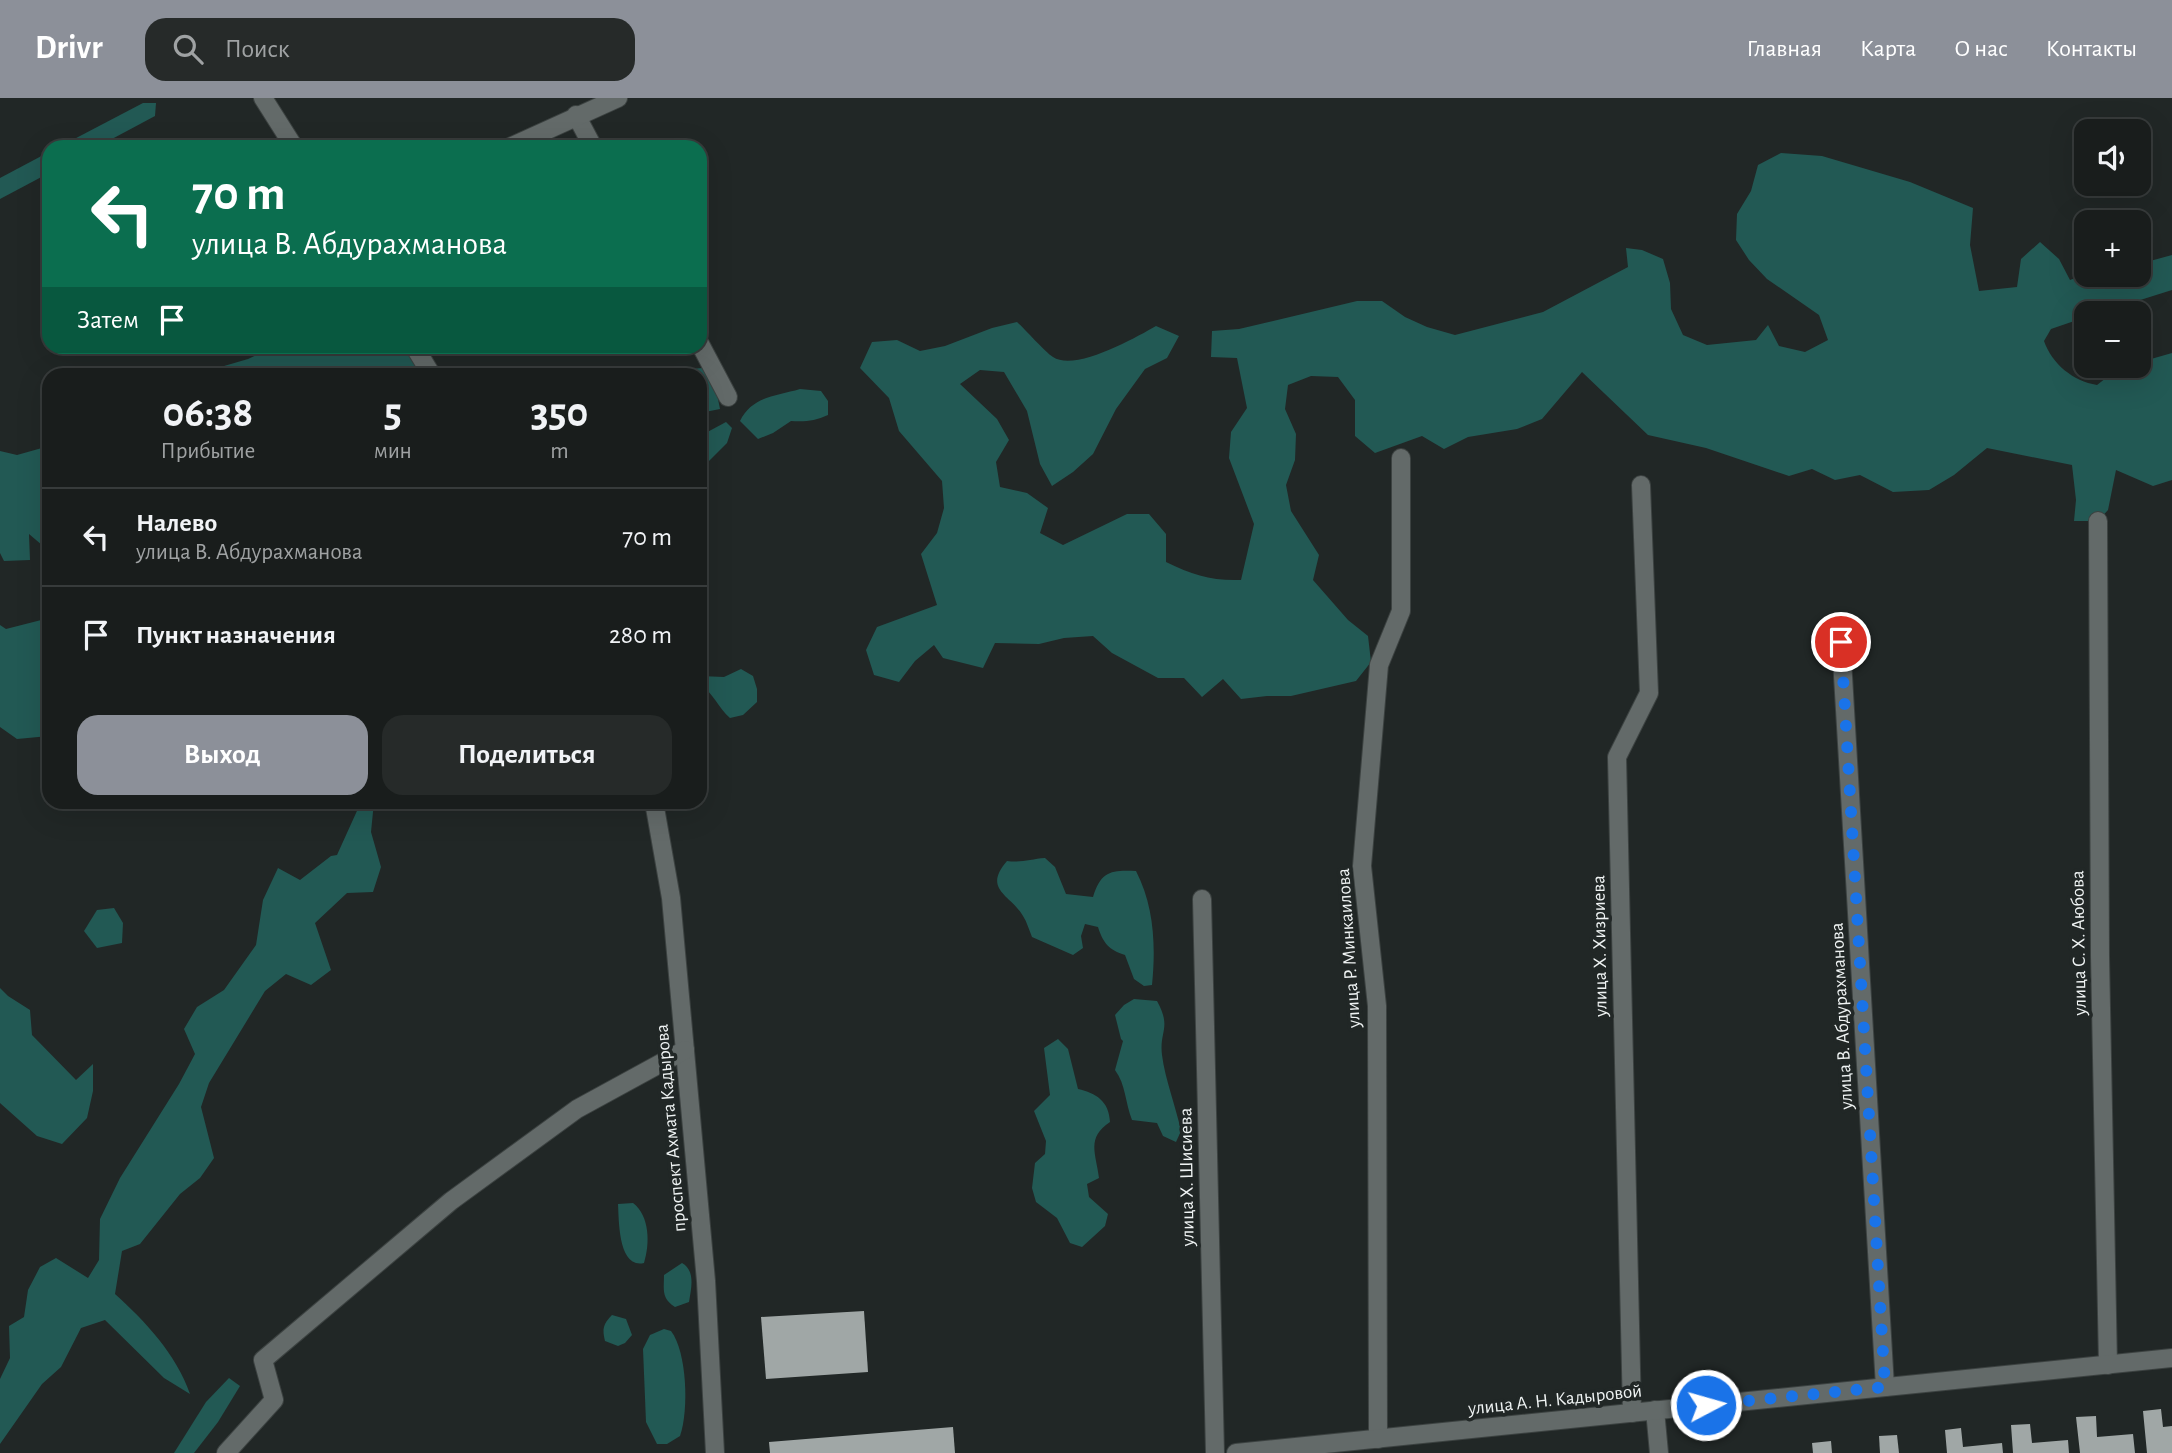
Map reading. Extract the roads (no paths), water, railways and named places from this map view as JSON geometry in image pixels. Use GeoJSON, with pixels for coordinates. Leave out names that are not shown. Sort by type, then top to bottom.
{"type":"FeatureCollection","features":[{"type":"Feature","properties":{"kind":"street"},"geometry":{"type":"LineString","coordinates":[[263,98],[289,140]]}},
{"type":"Feature","properties":{"kind":"street"},"geometry":{"type":"LineString","coordinates":[[523,140],[584,107],[618,98]]}},
{"type":"Feature","properties":{"kind":"street"},"geometry":{"type":"LineString","coordinates":[[584,107],[591,140]]}},
{"type":"Feature","properties":{"kind":"street"},"geometry":{"type":"LineString","coordinates":[[705,354],[728,397]]}},
{"type":"Feature","properties":{"kind":"street","name":"улица Р. Минкаилова"},"geometry":{"type":"LineString","coordinates":[[1378,1439],[1377,1006],[1362,866],[1379,665],[1401,611],[1401,458]]}},
{"type":"Feature","properties":{"kind":"street","name":"улица Х. Хизриева"},"geometry":{"type":"LineString","coordinates":[[1632,1413],[1617,757],[1649,693],[1641,485]]}},
{"type":"Feature","properties":{"kind":"street","name":"улица С. Х. Аюбова"},"geometry":{"type":"LineString","coordinates":[[2098,521],[2099,942],[2108,1364]]}},
{"type":"Feature","properties":{"kind":"street","name":"улица В. Абдурахманова"},"geometry":{"type":"LineString","coordinates":[[1841,642],[1885,1387]]}},
{"type":"Feature","properties":{"kind":"street","name":"проспект Ахмата Кадырова"},"geometry":{"type":"LineString","coordinates":[[655,809],[671,898],[706,1281],[715,1453]]}},
{"type":"Feature","properties":{"kind":"street","name":"улица Х. Шисиева"},"geometry":{"type":"LineString","coordinates":[[1202,899],[1215,1453]]}},
{"type":"Feature","properties":{"kind":"street"},"geometry":{"type":"LineString","coordinates":[[226,1453],[274,1400],[263,1360],[451,1201],[578,1109],[685,1050]]}},
{"type":"Feature","properties":{"kind":"street","name":"улица А. Н. Кадыровой"},"geometry":{"type":"LineString","coordinates":[[1236,1453],[2172,1358]]}},
{"type":"Feature","properties":{"kind":"street"},"geometry":{"type":"LineString","coordinates":[[1655,1410],[1660,1453]]}}]}
